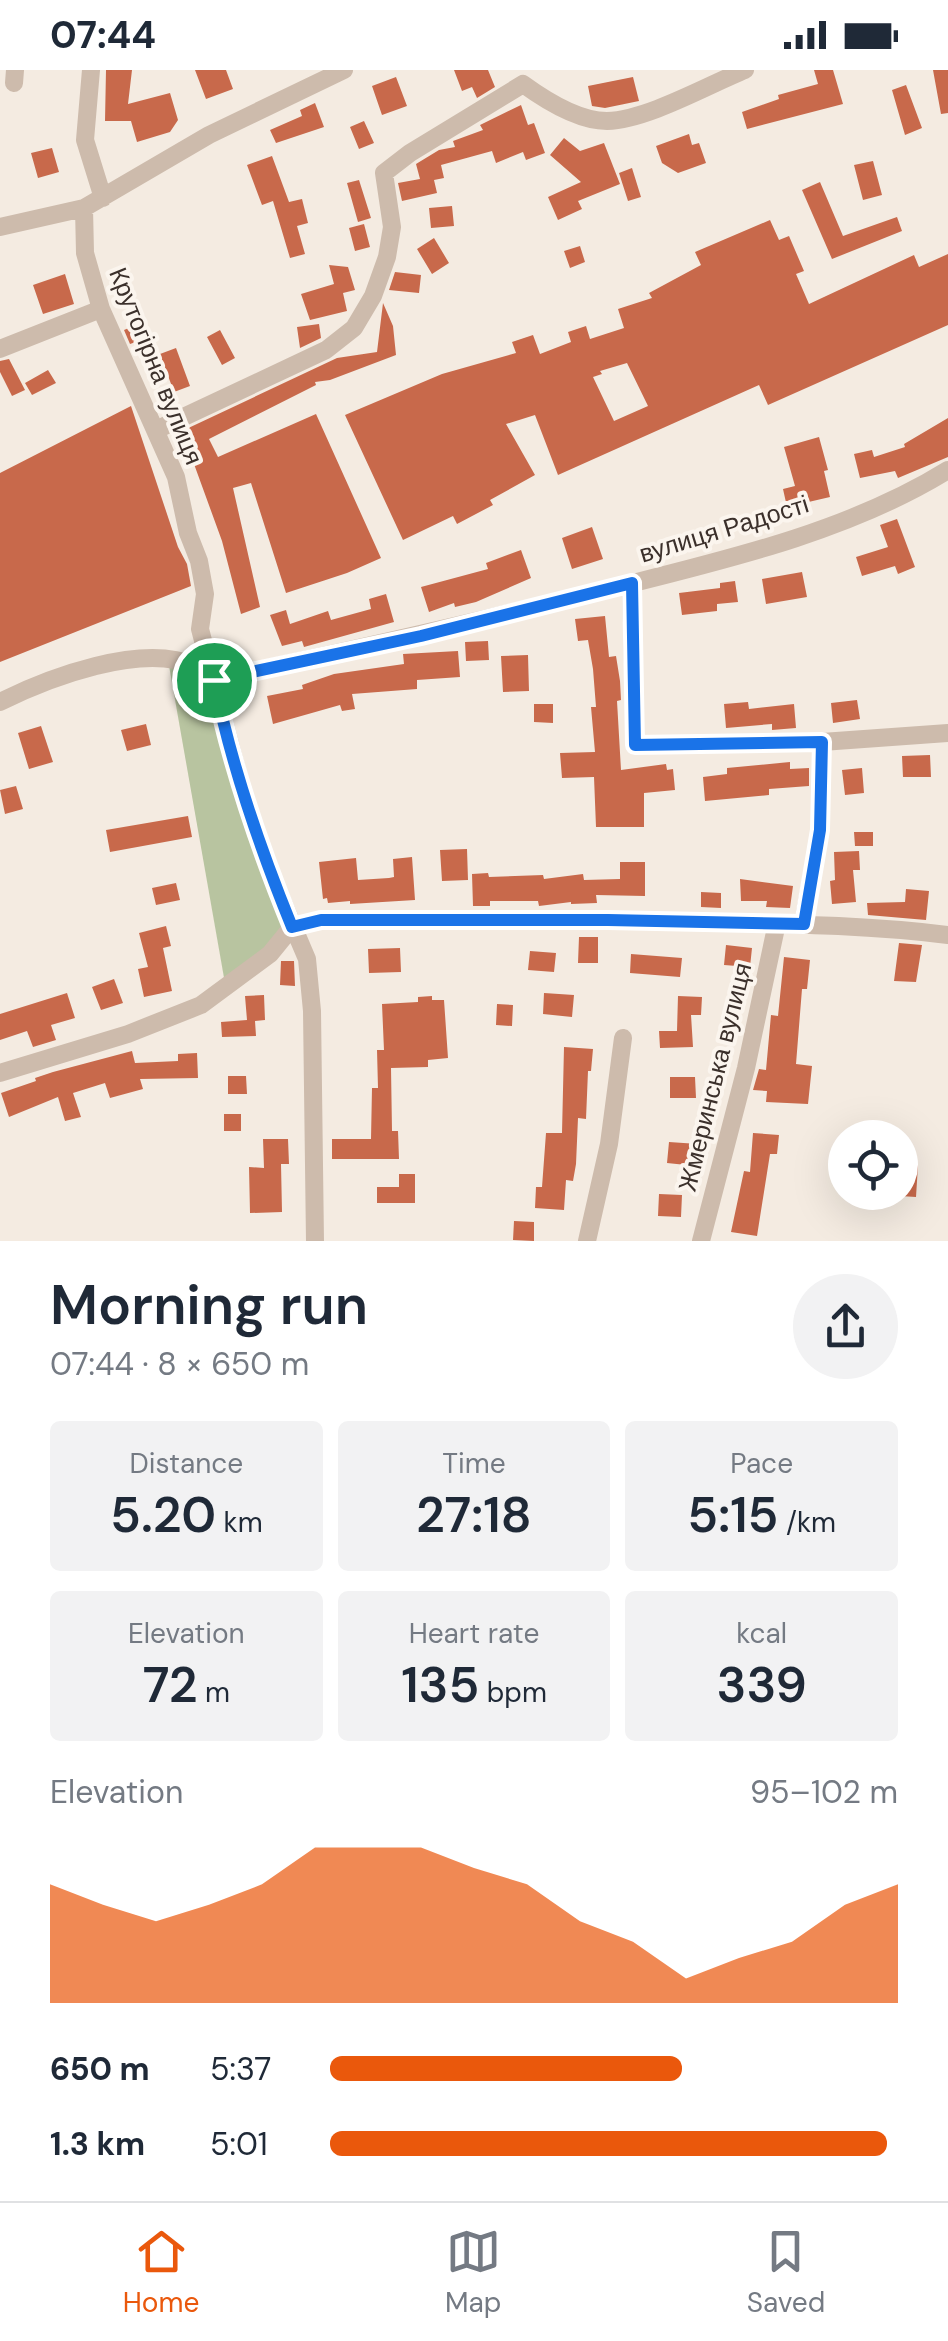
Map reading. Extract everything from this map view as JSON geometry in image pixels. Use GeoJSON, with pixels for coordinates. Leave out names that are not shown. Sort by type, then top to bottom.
{"type":"FeatureCollection","features":[{"type":"Feature","properties":{"kind":"street"},"geometry":{"type":"LineString","coordinates":[[91,70],[86,140],[102,198]]}},
{"type":"Feature","properties":{"kind":"street"},"geometry":{"type":"LineString","coordinates":[[0,227],[84,208],[209,134],[344,70]]}},
{"type":"Feature","properties":{"kind":"street"},"geometry":{"type":"LineString","coordinates":[[156,430],[326,350],[354,328],[373,296],[388,257],[392,227],[384,173],[518,77],[546,100],[607,120],[682,98],[746,70]]}},
{"type":"Feature","properties":{"kind":"street","name":"Крутогірна вулиця"},"geometry":{"type":"LineString","coordinates":[[84,208],[85,252],[100,309],[176,478],[188,533],[199,561],[206,594],[200,629],[250,818],[307,958],[312,1010],[315,1241]]}},
{"type":"Feature","properties":{"kind":"street"},"geometry":{"type":"LineString","coordinates":[[0,350],[100,309]]}},
{"type":"Feature","properties":{"kind":"street","name":"вулиця Радості"},"geometry":{"type":"LineString","coordinates":[[214,680],[421,636],[732,558],[892,500],[948,470]]}},
{"type":"Feature","properties":{"kind":"street"},"geometry":{"type":"LineString","coordinates":[[632,583],[635,745],[822,742],[948,733]]}},
{"type":"Feature","properties":{"kind":"street"},"geometry":{"type":"LineString","coordinates":[[0,702],[72,673],[108,664],[168,660],[195,666],[214,680]]}},
{"type":"Feature","properties":{"kind":"street"},"geometry":{"type":"LineString","coordinates":[[804,924],[820,830],[822,742]]}},
{"type":"Feature","properties":{"kind":"street"},"geometry":{"type":"LineString","coordinates":[[0,1073],[128,1034],[201,1005],[270,954],[292,927],[340,920],[804,924],[948,935]]}},
{"type":"Feature","properties":{"kind":"street","name":"Жмеринська вулиця"},"geometry":{"type":"LineString","coordinates":[[701,1241],[746,1068],[777,924]]}},
{"type":"Feature","properties":{"kind":"street"},"geometry":{"type":"LineString","coordinates":[[587,1241],[610,1144],[622,1038]]}},
{"type":"Feature","properties":{"kind":"green space"},"geometry":{"type":"Polygon","coordinates":[[[168,660],[214,680],[292,927],[226,989],[168,660]]]}},
{"type":"Feature","properties":{"kind":"building"},"geometry":{"type":"Polygon","coordinates":[[[106,70],[132,70],[128,104],[170,93],[178,120],[170,132],[137,142],[131,121],[105,121],[106,70]]]}},
{"type":"Feature","properties":{"kind":"building"},"geometry":{"type":"Polygon","coordinates":[[[195,70],[226,70],[233,89],[206,99],[195,70]]]}},
{"type":"Feature","properties":{"kind":"building"},"geometry":{"type":"Polygon","coordinates":[[[454,70],[488,70],[495,87],[477,98],[472,87],[462,91],[454,70]]]}},
{"type":"Feature","properties":{"kind":"building"},"geometry":{"type":"Polygon","coordinates":[[[814,70],[833,70],[843,104],[747,129],[742,112],[779,99],[778,95],[818,84],[814,70]]]}},
{"type":"Feature","properties":{"kind":"building"},"geometry":{"type":"Polygon","coordinates":[[[933,70],[948,70],[948,113],[941,114],[933,70]]]}},
{"type":"Feature","properties":{"kind":"building"},"geometry":{"type":"Polygon","coordinates":[[[396,77],[407,106],[382,115],[372,86],[396,77]]]}},
{"type":"Feature","properties":{"kind":"building"},"geometry":{"type":"Polygon","coordinates":[[[633,77],[639,101],[605,108],[592,106],[588,86],[633,77]]]}},
{"type":"Feature","properties":{"kind":"building"},"geometry":{"type":"Polygon","coordinates":[[[906,85],[922,128],[905,135],[892,90],[906,85]]]}},
{"type":"Feature","properties":{"kind":"building"},"geometry":{"type":"Polygon","coordinates":[[[315,103],[324,127],[276,143],[270,130],[302,116],[300,110],[315,103]]]}},
{"type":"Feature","properties":{"kind":"building"},"geometry":{"type":"Polygon","coordinates":[[[521,105],[528,125],[534,123],[545,153],[526,160],[523,152],[496,163],[492,151],[441,165],[444,178],[434,180],[437,193],[402,201],[398,183],[420,179],[416,164],[439,150],[455,147],[453,141],[483,130],[480,125],[521,105]]]}},
{"type":"Feature","properties":{"kind":"building"},"geometry":{"type":"Polygon","coordinates":[[[364,121],[374,143],[359,149],[350,127],[364,121]]]}},
{"type":"Feature","properties":{"kind":"building"},"geometry":{"type":"Polygon","coordinates":[[[689,134],[692,145],[699,143],[706,163],[678,173],[662,163],[656,146],[689,134]]]}},
{"type":"Feature","properties":{"kind":"building"},"geometry":{"type":"Polygon","coordinates":[[[564,138],[580,151],[604,143],[620,184],[578,201],[582,209],[558,220],[548,197],[581,182],[550,155],[564,138]]]}},
{"type":"Feature","properties":{"kind":"building"},"geometry":{"type":"Polygon","coordinates":[[[52,148],[59,172],[38,178],[31,153],[52,148]]]}},
{"type":"Feature","properties":{"kind":"building"},"geometry":{"type":"Polygon","coordinates":[[[272,156],[289,202],[302,199],[308,223],[297,226],[305,254],[290,258],[273,201],[262,205],[247,165],[272,156]]]}},
{"type":"Feature","properties":{"kind":"building"},"geometry":{"type":"Polygon","coordinates":[[[873,161],[882,195],[863,200],[854,165],[873,161]]]}},
{"type":"Feature","properties":{"kind":"building"},"geometry":{"type":"Polygon","coordinates":[[[632,168],[641,197],[628,201],[619,173],[632,168]]]}},
{"type":"Feature","properties":{"kind":"building"},"geometry":{"type":"Polygon","coordinates":[[[359,180],[371,218],[358,222],[347,183],[359,180]]]}},
{"type":"Feature","properties":{"kind":"building"},"geometry":{"type":"Polygon","coordinates":[[[820,182],[843,236],[897,217],[902,231],[832,259],[802,190],[820,182]]]}},
{"type":"Feature","properties":{"kind":"building"},"geometry":{"type":"Polygon","coordinates":[[[452,206],[454,226],[431,228],[429,208],[452,206]]]}},
{"type":"Feature","properties":{"kind":"building"},"geometry":{"type":"Polygon","coordinates":[[[770,220],[779,240],[789,236],[804,271],[796,274],[809,304],[914,255],[919,267],[948,254],[948,325],[768,405],[759,385],[558,475],[535,415],[506,424],[535,475],[490,500],[493,505],[457,524],[453,516],[403,540],[345,415],[442,374],[516,353],[512,342],[533,335],[540,354],[571,342],[568,332],[586,326],[590,339],[624,328],[618,309],[652,298],[649,293],[701,265],[695,252],[770,220]],[[627,363],[593,377],[614,421],[648,406],[627,363]]]}},
{"type":"Feature","properties":{"kind":"building"},"geometry":{"type":"Polygon","coordinates":[[[364,224],[370,247],[355,251],[349,228],[364,224]]]}},
{"type":"Feature","properties":{"kind":"building"},"geometry":{"type":"Polygon","coordinates":[[[434,238],[449,263],[432,274],[417,249],[434,238]]]}},
{"type":"Feature","properties":{"kind":"building"},"geometry":{"type":"Polygon","coordinates":[[[580,246],[585,262],[570,268],[564,251],[580,246]]]}},
{"type":"Feature","properties":{"kind":"building"},"geometry":{"type":"Polygon","coordinates":[[[329,265],[348,267],[355,290],[343,293],[347,311],[310,320],[301,294],[334,284],[329,265]]]}},
{"type":"Feature","properties":{"kind":"building"},"geometry":{"type":"Polygon","coordinates":[[[395,272],[421,275],[419,293],[389,290],[395,272]]]}},
{"type":"Feature","properties":{"kind":"building"},"geometry":{"type":"Polygon","coordinates":[[[65,274],[74,304],[43,314],[33,285],[65,274]]]}},
{"type":"Feature","properties":{"kind":"building"},"geometry":{"type":"Polygon","coordinates":[[[383,303],[393,326],[396,355],[315,382],[316,385],[209,439],[218,457],[316,414],[381,558],[286,593],[251,483],[233,488],[260,607],[241,614],[222,541],[182,431],[337,358],[377,352],[383,303]]]}},
{"type":"Feature","properties":{"kind":"building"},"geometry":{"type":"Polygon","coordinates":[[[141,323],[147,338],[130,344],[124,330],[141,323]]]}},
{"type":"Feature","properties":{"kind":"building"},"geometry":{"type":"Polygon","coordinates":[[[319,324],[321,338],[300,348],[297,327],[319,324]]]}},
{"type":"Feature","properties":{"kind":"building"},"geometry":{"type":"Polygon","coordinates":[[[220,330],[235,358],[222,365],[207,337],[220,330]]]}},
{"type":"Feature","properties":{"kind":"building"},"geometry":{"type":"Polygon","coordinates":[[[176,348],[190,386],[174,392],[160,354],[176,348]]]}},
{"type":"Feature","properties":{"kind":"building"},"geometry":{"type":"Polygon","coordinates":[[[9,359],[25,390],[12,396],[0,372],[0,361],[9,359]]]}},
{"type":"Feature","properties":{"kind":"building"},"geometry":{"type":"Polygon","coordinates":[[[48,370],[56,383],[32,395],[25,383],[48,370]]]}},
{"type":"Feature","properties":{"kind":"building"},"geometry":{"type":"Polygon","coordinates":[[[131,406],[187,564],[191,586],[0,662],[0,473],[131,406]]]}},
{"type":"Feature","properties":{"kind":"building"},"geometry":{"type":"Polygon","coordinates":[[[948,418],[948,457],[898,478],[895,471],[860,478],[854,454],[872,450],[874,457],[905,447],[904,444],[948,418]]]}},
{"type":"Feature","properties":{"kind":"building"},"geometry":{"type":"Polygon","coordinates":[[[819,437],[830,497],[787,507],[783,489],[795,486],[784,447],[819,437]]]}},
{"type":"Feature","properties":{"kind":"building"},"geometry":{"type":"Polygon","coordinates":[[[897,519],[915,567],[898,574],[895,566],[862,576],[856,557],[888,547],[880,525],[897,519]]]}},
{"type":"Feature","properties":{"kind":"building"},"geometry":{"type":"Polygon","coordinates":[[[711,526],[716,541],[696,547],[691,532],[711,526]]]}},
{"type":"Feature","properties":{"kind":"building"},"geometry":{"type":"Polygon","coordinates":[[[592,527],[603,559],[572,569],[562,538],[592,527]]]}},
{"type":"Feature","properties":{"kind":"building"},"geometry":{"type":"Polygon","coordinates":[[[521,550],[531,578],[476,602],[455,607],[454,603],[429,612],[421,587],[488,569],[486,563],[521,550]]]}},
{"type":"Feature","properties":{"kind":"building"},"geometry":{"type":"Polygon","coordinates":[[[802,572],[807,597],[766,604],[762,579],[802,572]]]}},
{"type":"Feature","properties":{"kind":"building"},"geometry":{"type":"Polygon","coordinates":[[[735,581],[738,602],[717,604],[717,611],[682,615],[679,593],[720,588],[720,583],[735,581]]]}},
{"type":"Feature","properties":{"kind":"building"},"geometry":{"type":"Polygon","coordinates":[[[386,594],[394,622],[304,647],[302,641],[282,646],[270,615],[286,610],[290,624],[328,611],[331,620],[371,609],[369,599],[386,594]]]}},
{"type":"Feature","properties":{"kind":"building"},"geometry":{"type":"Polygon","coordinates":[[[605,616],[609,657],[616,656],[620,681],[621,700],[617,701],[621,770],[666,764],[667,770],[673,769],[675,790],[644,793],[644,827],[596,827],[594,777],[562,778],[560,753],[595,752],[593,669],[588,640],[578,641],[575,619],[605,616]]]}},
{"type":"Feature","properties":{"kind":"building"},"geometry":{"type":"Polygon","coordinates":[[[488,641],[489,660],[466,661],[465,642],[488,641]]]}},
{"type":"Feature","properties":{"kind":"building"},"geometry":{"type":"Polygon","coordinates":[[[458,651],[460,677],[417,680],[417,689],[352,694],[355,709],[342,711],[340,705],[273,724],[267,696],[303,689],[302,685],[334,674],[404,664],[403,654],[458,651]]]}},
{"type":"Feature","properties":{"kind":"building"},"geometry":{"type":"Polygon","coordinates":[[[528,655],[529,691],[503,692],[501,656],[528,655]]]}},
{"type":"Feature","properties":{"kind":"building"},"geometry":{"type":"Polygon","coordinates":[[[857,700],[860,719],[833,723],[831,703],[857,700]]]}},
{"type":"Feature","properties":{"kind":"building"},"geometry":{"type":"Polygon","coordinates":[[[748,702],[749,709],[794,704],[796,728],[772,730],[772,724],[726,728],[724,704],[748,702]]]}},
{"type":"Feature","properties":{"kind":"building"},"geometry":{"type":"Polygon","coordinates":[[[534,704],[553,704],[553,723],[534,722],[534,704]]]}},
{"type":"Feature","properties":{"kind":"building"},"geometry":{"type":"Polygon","coordinates":[[[146,724],[151,745],[127,751],[121,730],[146,724]]]}},
{"type":"Feature","properties":{"kind":"building"},"geometry":{"type":"Polygon","coordinates":[[[41,726],[53,762],[29,769],[18,733],[41,726]]]}},
{"type":"Feature","properties":{"kind":"building"},"geometry":{"type":"Polygon","coordinates":[[[930,755],[931,777],[903,777],[902,756],[930,755]]]}},
{"type":"Feature","properties":{"kind":"building"},"geometry":{"type":"Polygon","coordinates":[[[790,762],[790,769],[809,768],[809,786],[769,789],[769,795],[705,801],[703,777],[727,774],[727,768],[790,762]]]}},
{"type":"Feature","properties":{"kind":"building"},"geometry":{"type":"Polygon","coordinates":[[[862,768],[864,793],[845,795],[842,770],[862,768]]]}},
{"type":"Feature","properties":{"kind":"building"},"geometry":{"type":"Polygon","coordinates":[[[16,786],[23,809],[5,814],[0,790],[16,786]]]}},
{"type":"Feature","properties":{"kind":"building"},"geometry":{"type":"Polygon","coordinates":[[[188,816],[192,837],[110,852],[106,830],[188,816]]]}},
{"type":"Feature","properties":{"kind":"building"},"geometry":{"type":"Polygon","coordinates":[[[854,832],[873,832],[873,846],[855,846],[854,832]]]}},
{"type":"Feature","properties":{"kind":"building"},"geometry":{"type":"Polygon","coordinates":[[[467,849],[468,880],[442,881],[440,850],[467,849]]]}},
{"type":"Feature","properties":{"kind":"building"},"geometry":{"type":"Polygon","coordinates":[[[859,851],[860,870],[853,870],[856,902],[832,904],[834,852],[859,851]]]}},
{"type":"Feature","properties":{"kind":"building"},"geometry":{"type":"Polygon","coordinates":[[[412,857],[415,900],[350,904],[328,903],[327,898],[323,899],[319,862],[356,858],[358,880],[394,877],[393,859],[412,857]]]}},
{"type":"Feature","properties":{"kind":"building"},"geometry":{"type":"Polygon","coordinates":[[[620,862],[645,862],[645,896],[596,895],[597,903],[539,906],[538,901],[490,901],[490,906],[473,906],[472,874],[543,875],[544,879],[583,874],[584,880],[620,879],[620,862]]]}},
{"type":"Feature","properties":{"kind":"building"},"geometry":{"type":"Polygon","coordinates":[[[740,879],[793,886],[790,908],[766,907],[767,901],[741,901],[740,879]]]}},
{"type":"Feature","properties":{"kind":"building"},"geometry":{"type":"Polygon","coordinates":[[[176,883],[180,900],[156,905],[152,888],[176,883]]]}},
{"type":"Feature","properties":{"kind":"building"},"geometry":{"type":"Polygon","coordinates":[[[906,889],[929,891],[926,920],[868,915],[867,903],[905,902],[906,889]]]}},
{"type":"Feature","properties":{"kind":"building"},"geometry":{"type":"Polygon","coordinates":[[[701,892],[721,893],[721,908],[701,907],[701,892]]]}},
{"type":"Feature","properties":{"kind":"building"},"geometry":{"type":"Polygon","coordinates":[[[166,926],[171,946],[163,948],[172,991],[144,997],[138,969],[148,967],[139,933],[166,926]]]}},
{"type":"Feature","properties":{"kind":"building"},"geometry":{"type":"Polygon","coordinates":[[[579,937],[598,937],[598,963],[578,963],[579,937]]]}},
{"type":"Feature","properties":{"kind":"building"},"geometry":{"type":"Polygon","coordinates":[[[899,943],[922,945],[916,982],[894,981],[899,943]]]}},
{"type":"Feature","properties":{"kind":"building"},"geometry":{"type":"Polygon","coordinates":[[[726,945],[752,948],[750,967],[724,965],[726,945]]]}},
{"type":"Feature","properties":{"kind":"building"},"geometry":{"type":"Polygon","coordinates":[[[400,948],[401,972],[369,973],[368,949],[400,948]]]}},
{"type":"Feature","properties":{"kind":"building"},"geometry":{"type":"Polygon","coordinates":[[[530,951],[556,953],[554,972],[528,970],[530,951]]]}},
{"type":"Feature","properties":{"kind":"building"},"geometry":{"type":"Polygon","coordinates":[[[631,954],[682,958],[680,977],[630,973],[631,954]]]}},
{"type":"Feature","properties":{"kind":"building"},"geometry":{"type":"Polygon","coordinates":[[[784,957],[810,960],[807,989],[802,989],[796,1064],[812,1066],[808,1104],[766,1102],[767,1091],[753,1090],[759,1069],[766,1070],[771,1015],[778,1016],[784,957]]]}},
{"type":"Feature","properties":{"kind":"building"},"geometry":{"type":"Polygon","coordinates":[[[281,961],[294,961],[295,986],[280,985],[281,961]]]}},
{"type":"Feature","properties":{"kind":"building"},"geometry":{"type":"Polygon","coordinates":[[[114,979],[123,1003],[101,1010],[92,987],[114,979]]]}},
{"type":"Feature","properties":{"kind":"building"},"geometry":{"type":"Polygon","coordinates":[[[67,993],[75,1018],[51,1025],[56,1040],[33,1047],[27,1031],[0,1040],[0,1014],[67,993]]]}},
{"type":"Feature","properties":{"kind":"building"},"geometry":{"type":"Polygon","coordinates":[[[544,993],[574,995],[572,1017],[543,1014],[544,993]]]}},
{"type":"Feature","properties":{"kind":"building"},"geometry":{"type":"Polygon","coordinates":[[[264,995],[265,1020],[255,1021],[256,1036],[222,1037],[221,1022],[247,1020],[245,996],[264,995]]]}},
{"type":"Feature","properties":{"kind":"building"},"geometry":{"type":"Polygon","coordinates":[[[432,996],[432,1000],[444,1000],[448,1058],[428,1060],[428,1067],[391,1068],[392,1131],[398,1131],[399,1159],[332,1159],[332,1139],[371,1139],[372,1088],[378,1088],[377,1050],[384,1050],[382,1004],[418,1002],[418,997],[432,996]]]}},
{"type":"Feature","properties":{"kind":"building"},"geometry":{"type":"Polygon","coordinates":[[[678,996],[702,997],[701,1015],[691,1015],[693,1047],[660,1048],[659,1031],[677,1031],[678,996]]]}},
{"type":"Feature","properties":{"kind":"building"},"geometry":{"type":"Polygon","coordinates":[[[497,1004],[513,1005],[512,1026],[496,1025],[497,1004]]]}},
{"type":"Feature","properties":{"kind":"building"},"geometry":{"type":"Polygon","coordinates":[[[564,1047],[593,1049],[586,1119],[578,1118],[576,1164],[573,1181],[566,1180],[564,1210],[535,1208],[536,1187],[542,1187],[546,1133],[562,1133],[564,1047]]]}},
{"type":"Feature","properties":{"kind":"building"},"geometry":{"type":"Polygon","coordinates":[[[132,1051],[135,1063],[178,1061],[178,1054],[197,1053],[198,1078],[140,1079],[143,1089],[110,1098],[105,1083],[73,1093],[81,1117],[65,1121],[58,1097],[9,1117],[1,1093],[53,1072],[132,1051]]]}},
{"type":"Feature","properties":{"kind":"building"},"geometry":{"type":"Polygon","coordinates":[[[228,1076],[246,1076],[247,1094],[228,1094],[228,1076]]]}},
{"type":"Feature","properties":{"kind":"building"},"geometry":{"type":"Polygon","coordinates":[[[670,1077],[695,1077],[696,1098],[670,1098],[670,1077]]]}},
{"type":"Feature","properties":{"kind":"building"},"geometry":{"type":"Polygon","coordinates":[[[224,1114],[241,1114],[241,1131],[224,1131],[224,1114]]]}},
{"type":"Feature","properties":{"kind":"building"},"geometry":{"type":"Polygon","coordinates":[[[753,1133],[779,1135],[777,1154],[770,1154],[757,1236],[731,1232],[744,1171],[750,1172],[753,1133]]]}},
{"type":"Feature","properties":{"kind":"building"},"geometry":{"type":"Polygon","coordinates":[[[263,1139],[288,1139],[289,1164],[281,1164],[282,1212],[250,1213],[249,1167],[264,1168],[263,1139]]]}},
{"type":"Feature","properties":{"kind":"building"},"geometry":{"type":"Polygon","coordinates":[[[669,1142],[698,1144],[696,1166],[667,1163],[669,1142]]]}},
{"type":"Feature","properties":{"kind":"building"},"geometry":{"type":"Polygon","coordinates":[[[399,1174],[415,1174],[415,1203],[377,1203],[377,1187],[399,1187],[399,1174]]]}},
{"type":"Feature","properties":{"kind":"building"},"geometry":{"type":"Polygon","coordinates":[[[659,1194],[682,1195],[681,1217],[658,1216],[659,1194]]]}},
{"type":"Feature","properties":{"kind":"building"},"geometry":{"type":"Polygon","coordinates":[[[514,1221],[534,1222],[534,1241],[513,1240],[514,1221]]]}},
{"type":"Feature","properties":{"kind":"route"},"geometry":{"type":"LineString","coordinates":[[632,583],[635,745],[822,742],[820,830],[804,924],[321,920],[292,927],[250,818],[214,680],[421,636],[632,583]]}}]}
